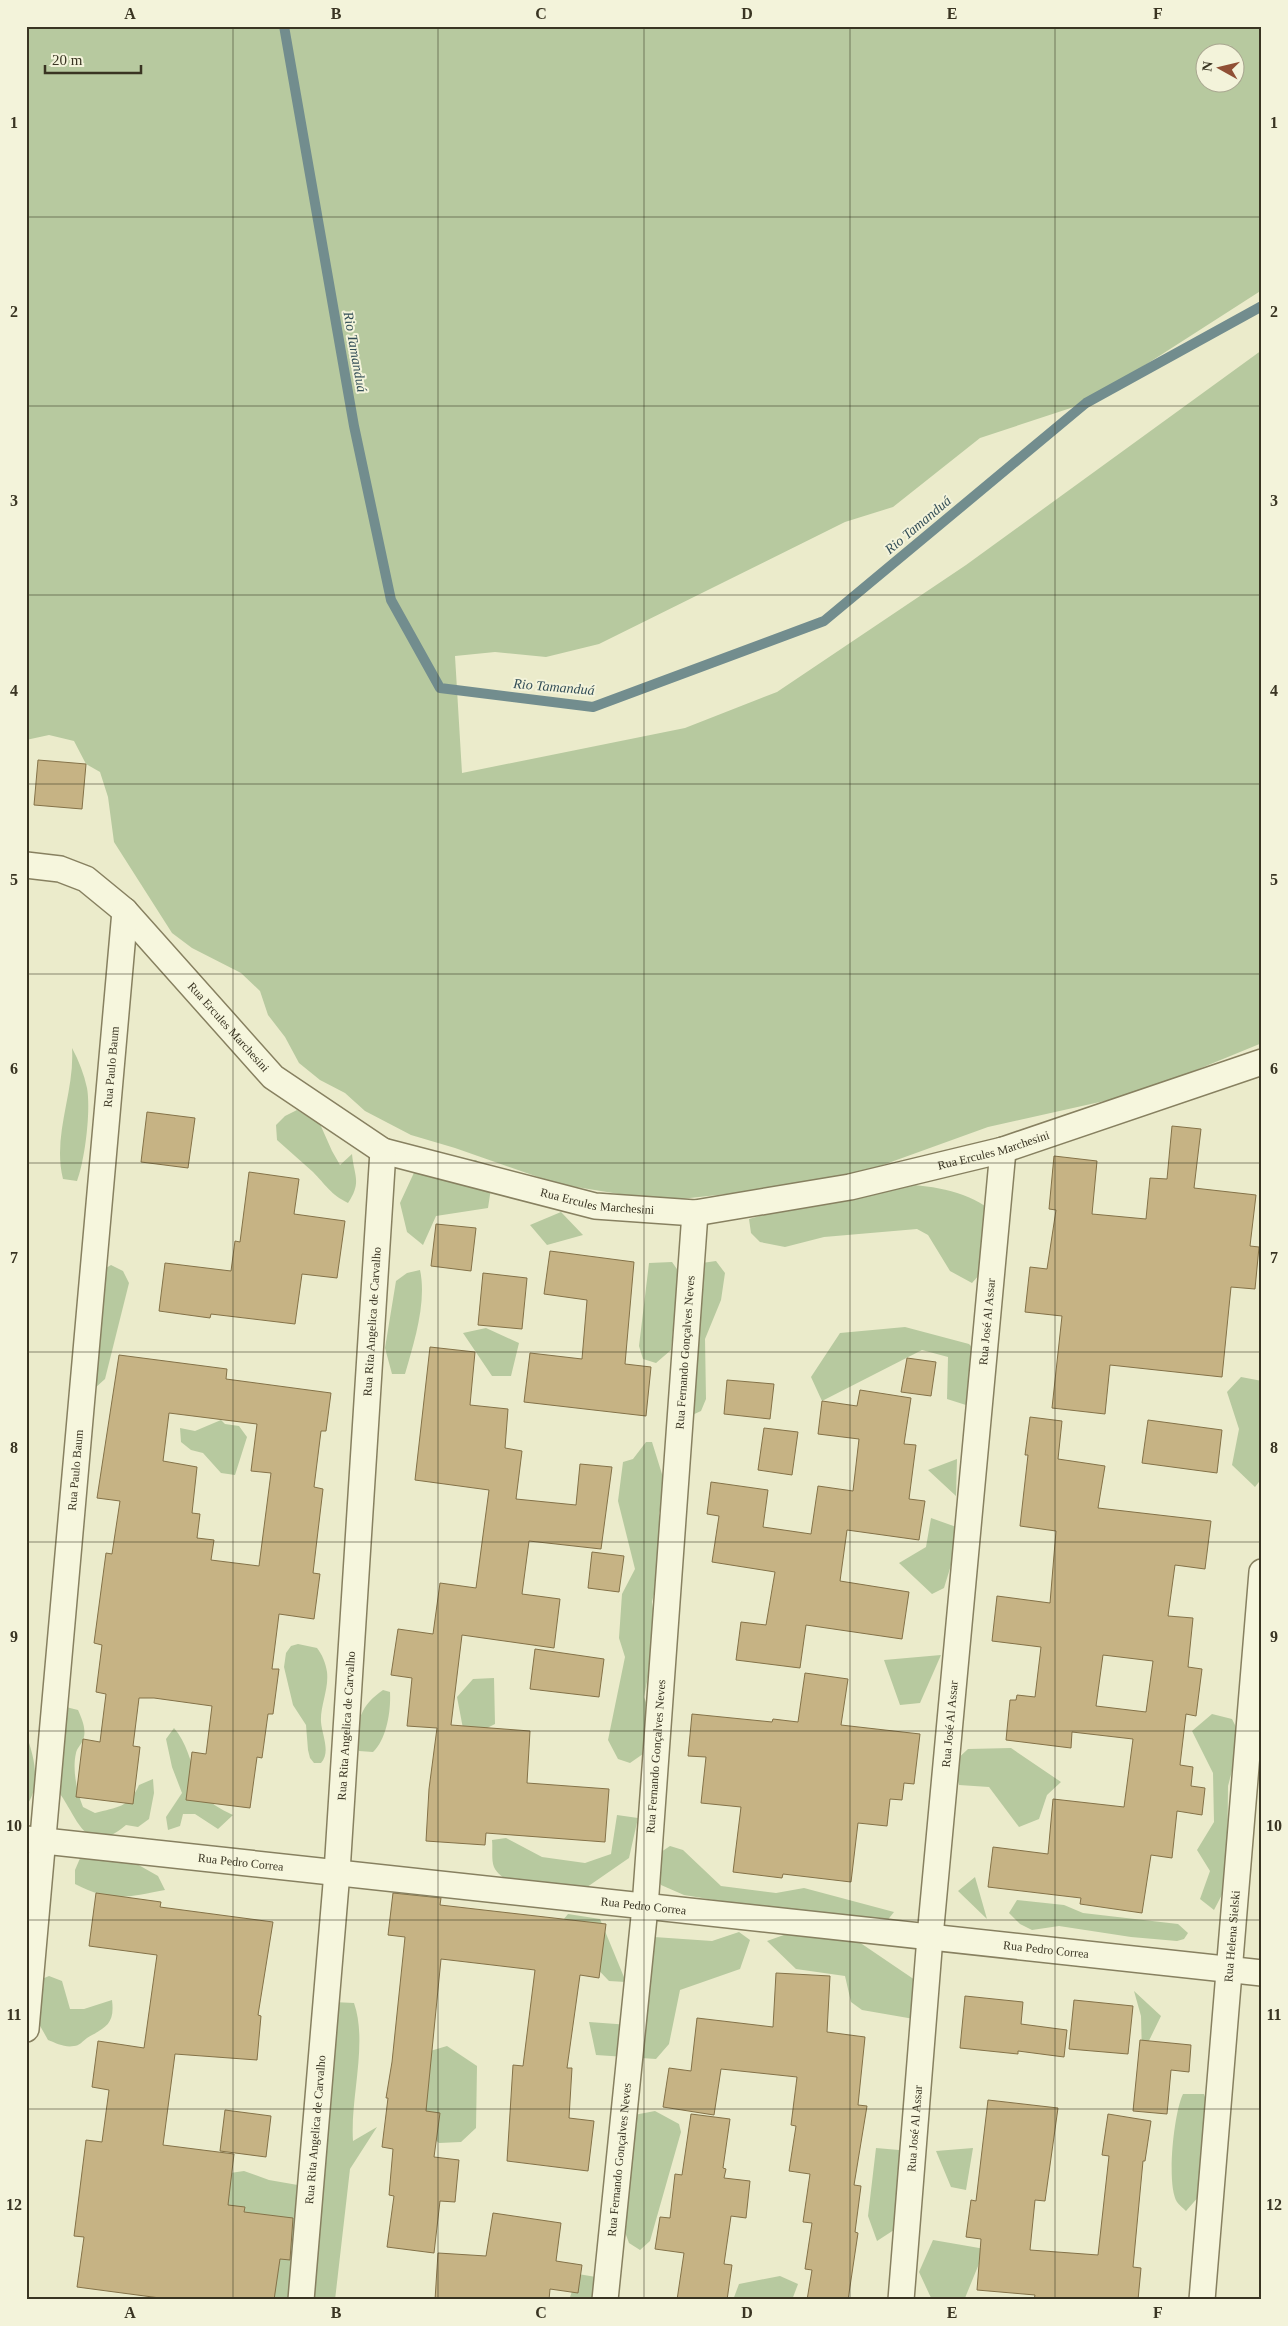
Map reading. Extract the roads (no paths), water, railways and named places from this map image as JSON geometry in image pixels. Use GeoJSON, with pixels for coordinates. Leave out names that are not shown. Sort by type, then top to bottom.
{"type":"FeatureCollection","features":[{"type":"Feature","properties":{"kind":"street","name":"Rua Ercules Marchesini"},"geometry":{"type":"LineString","coordinates":[[26,865],[60,869],[86,879],[124,911],[273,1077],[383,1151],[595,1206],[695,1213],[850,1187],[1003,1150],[1262,1062]]}},
{"type":"Feature","properties":{"kind":"street","name":"Rua Paulo Baum"},"geometry":{"type":"LineString","coordinates":[[26,2029],[34,1840],[124,911]]}},
{"type":"Feature","properties":{"kind":"street","name":"Rua José Al Assar"},"geometry":{"type":"LineString","coordinates":[[901,2300],[930,1937],[1003,1150]]}},
{"type":"Feature","properties":{"kind":"street","name":"Rua Rita Angelica de Carvalho"},"geometry":{"type":"LineString","coordinates":[[301,2300],[337,1872],[383,1151]]}},
{"type":"Feature","properties":{"kind":"street","name":"Rua Fernando Gonçalves Neves"},"geometry":{"type":"LineString","coordinates":[[605,2300],[645,1907],[695,1213]]}},
{"type":"Feature","properties":{"kind":"street","name":"Rua Helena Sielski"},"geometry":{"type":"LineString","coordinates":[[1202,2300],[1262,1572]]}},
{"type":"Feature","properties":{"kind":"street","name":"Rua Pedro Correa"},"geometry":{"type":"LineString","coordinates":[[34,1840],[1262,1973]]}},
{"type":"Feature","properties":{"kind":"waterway","name":"Rio Tamanduá"},"geometry":{"type":"LineString","coordinates":[[284,26],[354,426],[391,600],[440,688],[593,707],[824,621],[1086,403],[1262,306]]}}]}
